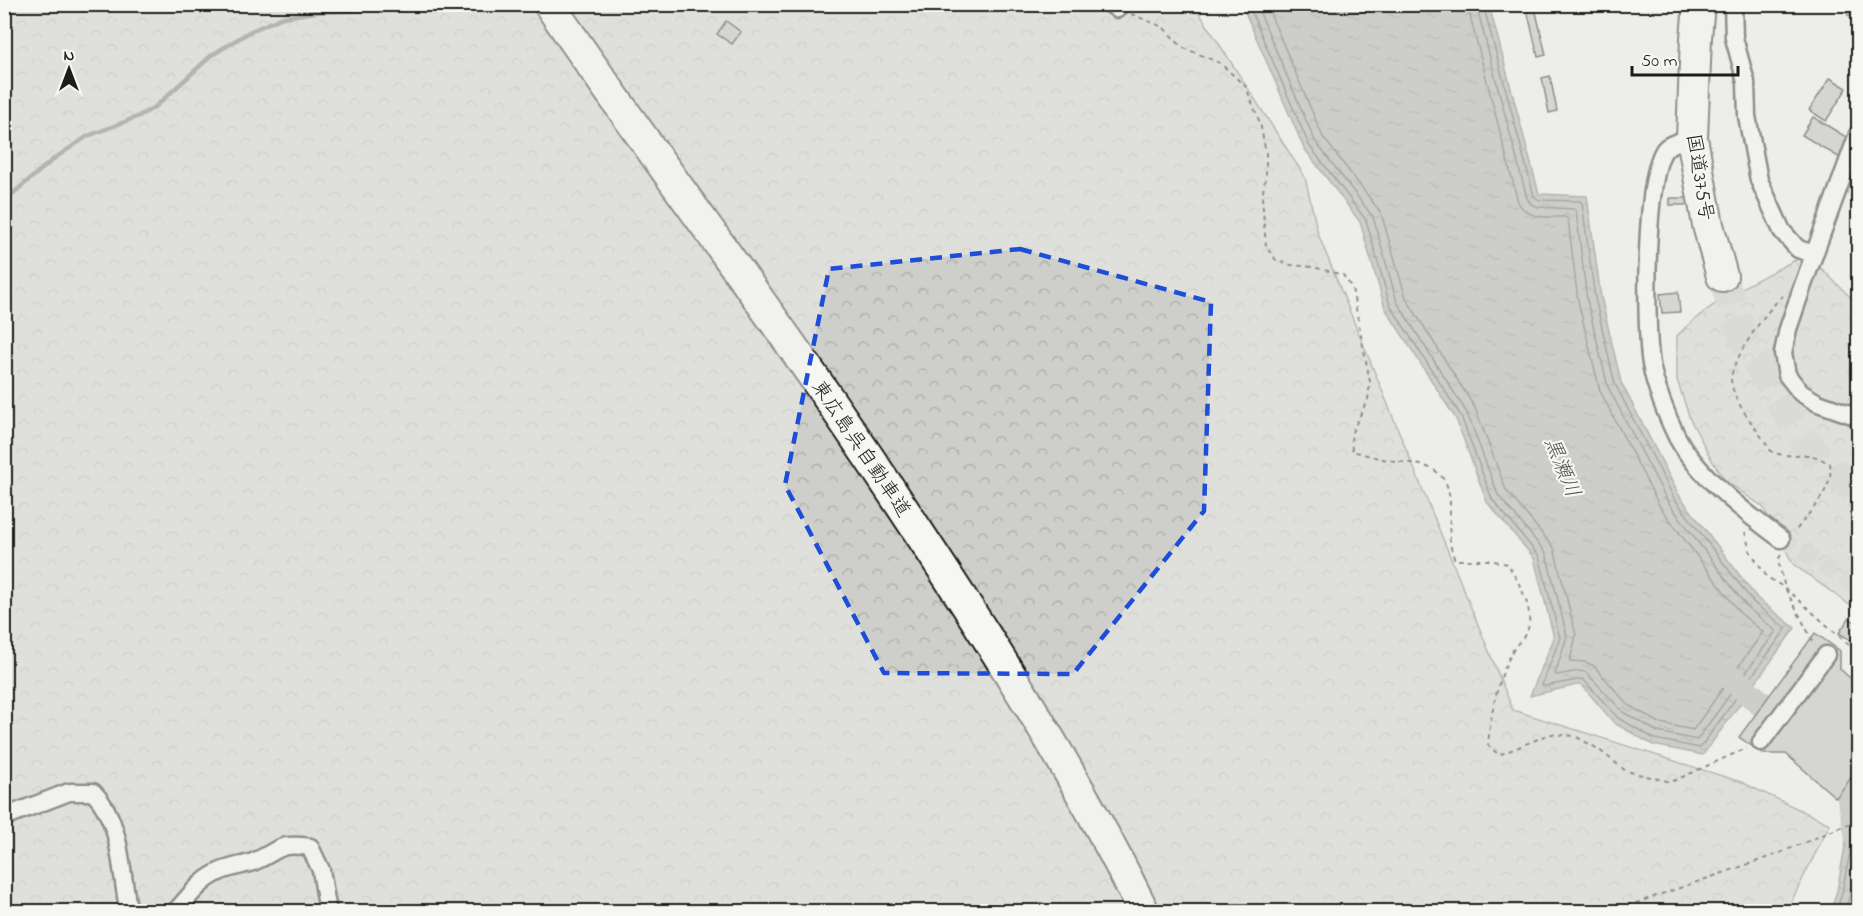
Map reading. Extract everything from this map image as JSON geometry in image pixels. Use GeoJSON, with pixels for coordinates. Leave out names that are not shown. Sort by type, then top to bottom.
{"type":"FeatureCollection","features":[{"type":"Feature","properties":{"kind":"highway","name":"東広島呉自動車道"},"geometry":{"type":"LineString","coordinates":[[549,4],[799,356],[913,523],[1069,771],[1144,912]]}},
{"type":"Feature","properties":{"kind":"highway","name":"国道375号"},"geometry":{"type":"LineString","coordinates":[[1699,4],[1692,138],[1708,225],[1722,276]]}},
{"type":"Feature","properties":{"kind":"street"},"geometry":{"type":"LineString","coordinates":[[1733,4],[1734,38],[1746,82],[1748,116],[1759,180],[1782,231],[1798,249],[1814,254]]}},
{"type":"Feature","properties":{"kind":"street"},"geometry":{"type":"LineString","coordinates":[[1858,134],[1803,285],[1788,329],[1783,353],[1787,375],[1801,393],[1818,404],[1858,417]]}},
{"type":"Feature","properties":{"kind":"street"},"geometry":{"type":"LineString","coordinates":[[1692,138],[1668,146],[1659,158],[1651,203],[1648,256],[1648,330],[1651,364],[1677,438],[1696,463],[1743,512],[1786,542]]}},
{"type":"Feature","properties":{"kind":"street"},"geometry":{"type":"LineString","coordinates":[[1761,742],[1820,649]]}},
{"type":"Feature","properties":{"kind":"street"},"geometry":{"type":"LineString","coordinates":[[4,817],[69,792],[93,792],[101,800],[113,828],[129,912]]}},
{"type":"Feature","properties":{"kind":"street"},"geometry":{"type":"LineString","coordinates":[[176,912],[200,885],[216,873],[253,862],[290,844],[310,847],[321,870],[328,912]]}},
{"type":"Feature","properties":{"kind":"path"},"geometry":{"type":"LineString","coordinates":[[1114,7],[1163,27],[1182,47],[1220,63],[1246,87],[1260,123],[1266,153],[1266,174],[1262,197],[1266,247],[1276,260],[1342,275],[1352,288],[1370,382],[1368,399],[1351,434],[1352,451],[1430,467],[1443,477],[1450,496],[1450,548],[1455,560],[1489,560],[1508,564],[1522,591],[1528,611],[1528,630],[1513,650],[1497,686],[1488,745],[1499,755],[1550,734],[1575,735],[1598,749],[1626,771],[1671,782],[1761,742]]}},
{"type":"Feature","properties":{"kind":"path"},"geometry":{"type":"LineString","coordinates":[[1803,285],[1794,286],[1772,305],[1734,367],[1731,380],[1734,394],[1771,451],[1781,456],[1807,454],[1830,464],[1832,474],[1829,485],[1786,542],[1778,560],[1785,588],[1820,649]]}},
{"type":"Feature","properties":{"kind":"path"},"geometry":{"type":"LineString","coordinates":[[1743,512],[1744,530],[1750,551],[1767,577],[1785,588],[1858,653]]}},
{"type":"Feature","properties":{"kind":"path"},"geometry":{"type":"LineString","coordinates":[[1610,912],[1775,855],[1858,820]]}},
{"type":"Feature","properties":{"kind":"highlighted area"},"geometry":{"type":"Polygon","coordinates":[[[1020,249],[1211,302],[1204,511],[1073,674],[884,673],[785,485],[829,269],[1020,249]]]}},
{"type":"Feature","properties":{"kind":"green space"},"geometry":{"type":"Polygon","coordinates":[[[5,4],[1194,5],[1305,177],[1318,234],[1513,710],[1741,782],[1830,824],[1786,912],[5,912],[5,4]]]}},
{"type":"Feature","properties":{"kind":"green space"},"geometry":{"type":"Polygon","coordinates":[[[1807,254],[1858,305],[1858,611],[1793,564],[1763,507],[1725,480],[1690,419],[1677,380],[1677,336],[1722,300],[1807,254]]]}},
{"type":"Feature","properties":{"kind":"water"},"geometry":{"type":"Polygon","coordinates":[[[1242,5],[1489,5],[1539,194],[1587,196],[1601,297],[1621,382],[1679,495],[1757,598],[1795,628],[1703,755],[1653,745],[1614,723],[1581,684],[1530,696],[1554,638],[1534,558],[1487,502],[1456,419],[1385,308],[1360,222],[1304,148],[1242,5]]]}},
{"type":"Feature","properties":{"kind":"water"},"geometry":{"type":"Polygon","coordinates":[[[1858,780],[1858,911],[1830,911],[1837,891],[1846,841],[1842,801],[1858,780]]]}},
{"type":"Feature","properties":{"kind":"building"},"geometry":{"type":"Polygon","coordinates":[[[1534,4],[1546,55],[1538,57],[1526,5],[1534,4]]]}},
{"type":"Feature","properties":{"kind":"building"},"geometry":{"type":"Polygon","coordinates":[[[1838,4],[1858,4],[1858,6],[1849,16],[1838,4]]]}},
{"type":"Feature","properties":{"kind":"building"},"geometry":{"type":"Polygon","coordinates":[[[726,21],[741,32],[732,44],[717,34],[726,21]]]}},
{"type":"Feature","properties":{"kind":"building"},"geometry":{"type":"Polygon","coordinates":[[[1550,76],[1557,111],[1549,113],[1542,78],[1550,76]]]}},
{"type":"Feature","properties":{"kind":"building"},"geometry":{"type":"Polygon","coordinates":[[[1830,78],[1847,88],[1826,121],[1809,110],[1830,78]]]}},
{"type":"Feature","properties":{"kind":"building"},"geometry":{"type":"Polygon","coordinates":[[[1813,117],[1851,140],[1840,158],[1802,135],[1813,117]]]}},
{"type":"Feature","properties":{"kind":"building"},"geometry":{"type":"Polygon","coordinates":[[[1670,198],[1689,198],[1687,205],[1670,205],[1670,198]]]}},
{"type":"Feature","properties":{"kind":"building"},"geometry":{"type":"Polygon","coordinates":[[[1678,292],[1680,312],[1662,313],[1660,294],[1678,292]]]}},
{"type":"Feature","properties":{"kind":"building"},"geometry":{"type":"Polygon","coordinates":[[[1849,618],[1858,624],[1858,645],[1839,633],[1849,618]]]}},
{"type":"Feature","properties":{"kind":"building"},"geometry":{"type":"Polygon","coordinates":[[[1815,633],[1840,651],[1840,669],[1858,685],[1858,768],[1836,798],[1786,754],[1763,754],[1739,737],[1815,633]]]}},
{"type":"Feature","properties":{"kind":"waterway"},"geometry":{"type":"LineString","coordinates":[[4,201],[55,158],[88,136],[137,117],[155,107],[212,55],[251,31],[283,17],[316,12],[414,8],[423,4]]}},
{"type":"Feature","properties":{"kind":"waterway","name":"黒瀬川"},"geometry":{"type":"LineString","coordinates":[[1722,670],[1787,726]]}},
{"type":"Feature","properties":{"kind":"waterway","name":"黒瀬川"},"geometry":{"type":"LineString","coordinates":[[1823,759],[1849,794],[1858,836]]}},
{"type":"Feature","properties":{"kind":"tunnel"},"geometry":{"type":"LineString","coordinates":[[1722,276],[1744,339],[1802,439],[1858,494]]}},
{"type":"Feature","properties":{"kind":"tunnel"},"geometry":{"type":"LineString","coordinates":[[1781,539],[1858,587]]}}]}
